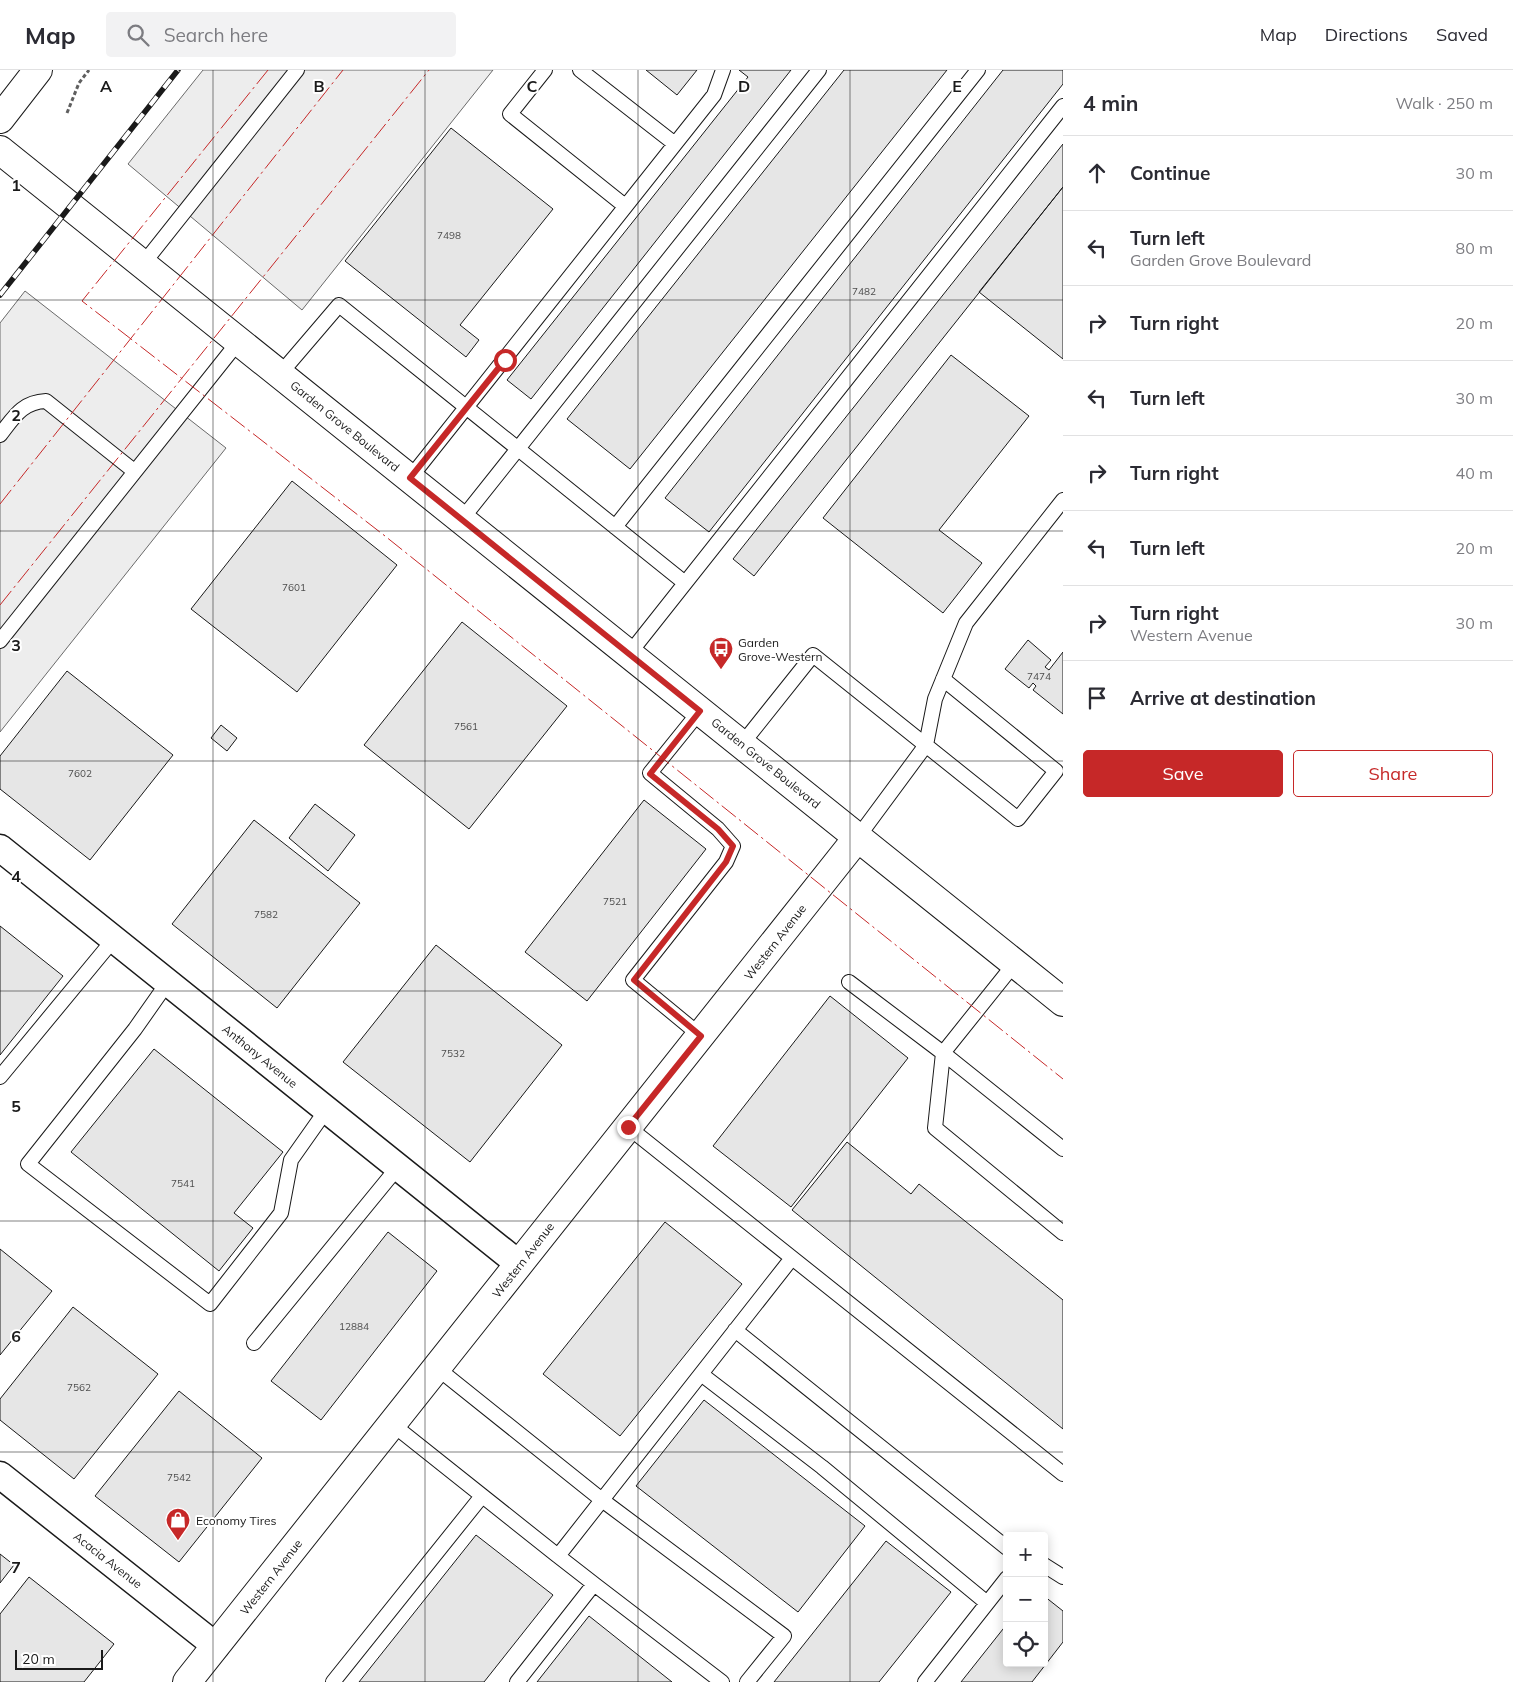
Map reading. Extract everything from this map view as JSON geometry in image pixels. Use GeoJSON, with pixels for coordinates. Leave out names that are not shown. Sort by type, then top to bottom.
{"type":"FeatureCollection","features":[{"type":"Feature","properties":{"kind":"main road"},"geometry":{"type":"LineString","coordinates":[[0,119],[38,70]]}},
{"type":"Feature","properties":{"kind":"main road","name":"Garden Grove Boulevard"},"geometry":{"type":"LineString","coordinates":[[0,150],[1063,1002]]}},
{"type":"Feature","properties":{"kind":"main road","name":"Western Avenue"},"geometry":{"type":"LineString","coordinates":[[187,1682],[858,837]]}},
{"type":"Feature","properties":{"kind":"street","name":"Anthony Avenue"},"geometry":{"type":"LineString","coordinates":[[0,848],[519,1264]]}},
{"type":"Feature","properties":{"kind":"street","name":"Acacia Avenue"},"geometry":{"type":"LineString","coordinates":[[0,1475],[216,1646]]}},
{"type":"Feature","properties":{"kind":"lane"},"geometry":{"type":"LineString","coordinates":[[143,264],[297,70]]}},
{"type":"Feature","properties":{"kind":"lane"},"geometry":{"type":"LineString","coordinates":[[545,70],[510,114],[626,206]]}},
{"type":"Feature","properties":{"kind":"lane"},"geometry":{"type":"LineString","coordinates":[[580,70],[675,144]]}},
{"type":"Feature","properties":{"kind":"lane"},"geometry":{"type":"LineString","coordinates":[[410,478],[714,95],[723,70]]}},
{"type":"Feature","properties":{"kind":"lane"},"geometry":{"type":"LineString","coordinates":[[462,519],[819,70]]}},
{"type":"Feature","properties":{"kind":"lane"},"geometry":{"type":"LineString","coordinates":[[615,527],[978,70]]}},
{"type":"Feature","properties":{"kind":"lane"},"geometry":{"type":"LineString","coordinates":[[629,654],[1063,106]]}},
{"type":"Feature","properties":{"kind":"lane"},"geometry":{"type":"LineString","coordinates":[[280,374],[339,305],[685,583]]}},
{"type":"Feature","properties":{"kind":"lane"},"geometry":{"type":"LineString","coordinates":[[0,641],[239,341]]}},
{"type":"Feature","properties":{"kind":"lane"},"geometry":{"type":"LineString","coordinates":[[0,435],[18,412],[32,402],[46,401],[134,472]]}},
{"type":"Feature","properties":{"kind":"lane"},"geometry":{"type":"LineString","coordinates":[[858,837],[926,745],[935,699],[966,623],[1063,500]]}},
{"type":"Feature","properties":{"kind":"lane"},"geometry":{"type":"LineString","coordinates":[[742,744],[813,655],[1018,819],[1056,771],[943,679]]}},
{"type":"Feature","properties":{"kind":"lane"},"geometry":{"type":"LineString","coordinates":[[700,711],[650,774],[718,829],[733,846],[726,862],[634,980],[701,1036]]}},
{"type":"Feature","properties":{"kind":"lane"},"geometry":{"type":"LineString","coordinates":[[0,1077],[114,939]]}},
{"type":"Feature","properties":{"kind":"lane"},"geometry":{"type":"LineString","coordinates":[[1015,963],[943,1052],[935,1128],[1063,1233]]}},
{"type":"Feature","properties":{"kind":"lane"},"geometry":{"type":"LineString","coordinates":[[168,982],[134,1029],[28,1164],[210,1304],[281,1213],[291,1160],[326,1109]]}},
{"type":"Feature","properties":{"kind":"lane"},"geometry":{"type":"LineString","coordinates":[[848,982],[943,1052],[1063,1149]]}},
{"type":"Feature","properties":{"kind":"lane"},"geometry":{"type":"LineString","coordinates":[[628,1127],[1063,1474]]}},
{"type":"Feature","properties":{"kind":"lane"},"geometry":{"type":"LineString","coordinates":[[254,1344],[398,1167]]}},
{"type":"Feature","properties":{"kind":"lane"},"geometry":{"type":"LineString","coordinates":[[558,1556],[792,1258]]}},
{"type":"Feature","properties":{"kind":"lane"},"geometry":{"type":"LineString","coordinates":[[735,1330],[1003,1545]]}},
{"type":"Feature","properties":{"kind":"lane"},"geometry":{"type":"LineString","coordinates":[[437,1368],[602,1500],[784,1636],[747,1682]]}},
{"type":"Feature","properties":{"kind":"lane"},"geometry":{"type":"LineString","coordinates":[[701,1374],[822,1467],[987,1603]]}},
{"type":"Feature","properties":{"kind":"lane"},"geometry":{"type":"LineString","coordinates":[[392,1424],[558,1556],[722,1682]]}},
{"type":"Feature","properties":{"kind":"lane"},"geometry":{"type":"LineString","coordinates":[[333,1682],[482,1496]]}},
{"type":"Feature","properties":{"kind":"lane"},"geometry":{"type":"LineString","coordinates":[[1048,1568],[1063,1577]]}},
{"type":"Feature","properties":{"kind":"lane"},"geometry":{"type":"LineString","coordinates":[[925,1682],[1003,1583]]}},
{"type":"Feature","properties":{"kind":"lane"},"geometry":{"type":"LineString","coordinates":[[516,1682],[594,1584]]}},
{"type":"Feature","properties":{"kind":"path"},"geometry":{"type":"LineString","coordinates":[[67,113],[79,83],[89,70]]}},
{"type":"Feature","properties":{"kind":"shaded area"},"geometry":{"type":"Polygon","coordinates":[[[203,70],[493,70],[302,310],[128,164],[203,70]]]}},
{"type":"Feature","properties":{"kind":"shaded area"},"geometry":{"type":"Polygon","coordinates":[[[25,291],[226,448],[0,732],[0,323],[25,291]]]}},
{"type":"Feature","properties":{"kind":"building"},"geometry":{"type":"Polygon","coordinates":[[[646,70],[697,70],[677,95],[646,70]]]}},
{"type":"Feature","properties":{"kind":"building"},"geometry":{"type":"Polygon","coordinates":[[[739,70],[791,70],[531,399],[507,380],[748,77],[739,70]]]}},
{"type":"Feature","properties":{"kind":"building"},"geometry":{"type":"Polygon","coordinates":[[[844,70],[947,70],[630,469],[567,419],[844,70]]]}},
{"type":"Feature","properties":{"kind":"building"},"geometry":{"type":"Polygon","coordinates":[[[1003,70],[1063,70],[1063,84],[709,532],[665,498],[1003,70]]]}},
{"type":"Feature","properties":{"kind":"building"},"geometry":{"type":"Polygon","coordinates":[[[451,128],[553,209],[460,325],[479,340],[466,357],[345,261],[451,128]]]}},
{"type":"Feature","properties":{"kind":"building"},"geometry":{"type":"Polygon","coordinates":[[[1063,144],[1063,187],[754,576],[733,559],[1063,144]]]}},
{"type":"Feature","properties":{"kind":"building"},"geometry":{"type":"Polygon","coordinates":[[[1063,187],[1063,359],[979,292],[1063,187]]]}},
{"type":"Feature","properties":{"kind":"building"},"geometry":{"type":"Polygon","coordinates":[[[951,355],[1029,416],[939,530],[982,563],[943,613],[823,518],[951,355]]]}},
{"type":"Feature","properties":{"kind":"building"},"geometry":{"type":"Polygon","coordinates":[[[292,481],[397,565],[297,692],[191,609],[292,481]]]}},
{"type":"Feature","properties":{"kind":"building"},"geometry":{"type":"Polygon","coordinates":[[[462,622],[567,706],[469,829],[364,745],[462,622]]]}},
{"type":"Feature","properties":{"kind":"building"},"geometry":{"type":"Polygon","coordinates":[[[1028,640],[1051,660],[1045,667],[1049,670],[1063,652],[1063,714],[1033,690],[1036,686],[1033,683],[1029,688],[1005,669],[1028,640]]]}},
{"type":"Feature","properties":{"kind":"building"},"geometry":{"type":"Polygon","coordinates":[[[67,671],[173,755],[90,860],[0,789],[0,756],[67,671]]]}},
{"type":"Feature","properties":{"kind":"building"},"geometry":{"type":"Polygon","coordinates":[[[221,725],[237,738],[227,751],[211,738],[221,725]]]}},
{"type":"Feature","properties":{"kind":"building"},"geometry":{"type":"Polygon","coordinates":[[[644,800],[706,849],[587,1001],[525,952],[644,800]]]}},
{"type":"Feature","properties":{"kind":"building"},"geometry":{"type":"Polygon","coordinates":[[[315,804],[355,835],[328,871],[289,838],[315,804]]]}},
{"type":"Feature","properties":{"kind":"building"},"geometry":{"type":"Polygon","coordinates":[[[254,820],[360,903],[277,1008],[172,924],[254,820]]]}},
{"type":"Feature","properties":{"kind":"building"},"geometry":{"type":"Polygon","coordinates":[[[0,926],[63,976],[0,1055],[0,926]]]}},
{"type":"Feature","properties":{"kind":"building"},"geometry":{"type":"Polygon","coordinates":[[[436,945],[562,1045],[470,1162],[343,1062],[436,945]]]}},
{"type":"Feature","properties":{"kind":"building"},"geometry":{"type":"Polygon","coordinates":[[[830,996],[908,1058],[791,1207],[713,1146],[830,996]]]}},
{"type":"Feature","properties":{"kind":"building"},"geometry":{"type":"Polygon","coordinates":[[[154,1049],[283,1152],[234,1213],[253,1228],[219,1271],[71,1152],[154,1049]]]}},
{"type":"Feature","properties":{"kind":"building"},"geometry":{"type":"Polygon","coordinates":[[[847,1142],[911,1194],[919,1184],[1063,1300],[1063,1429],[792,1210],[847,1142]]]}},
{"type":"Feature","properties":{"kind":"building"},"geometry":{"type":"Polygon","coordinates":[[[665,1222],[742,1284],[620,1436],[543,1374],[665,1222]]]}},
{"type":"Feature","properties":{"kind":"building"},"geometry":{"type":"Polygon","coordinates":[[[388,1232],[437,1271],[321,1420],[271,1381],[388,1232]]]}},
{"type":"Feature","properties":{"kind":"building"},"geometry":{"type":"Polygon","coordinates":[[[0,1249],[52,1291],[0,1355],[0,1249]]]}},
{"type":"Feature","properties":{"kind":"building"},"geometry":{"type":"Polygon","coordinates":[[[73,1307],[158,1374],[74,1479],[0,1420],[0,1399],[73,1307]]]}},
{"type":"Feature","properties":{"kind":"building"},"geometry":{"type":"Polygon","coordinates":[[[179,1391],[262,1458],[179,1562],[95,1496],[179,1391]]]}},
{"type":"Feature","properties":{"kind":"building"},"geometry":{"type":"Polygon","coordinates":[[[704,1400],[865,1526],[798,1612],[636,1486],[704,1400]]]}},
{"type":"Feature","properties":{"kind":"building"},"geometry":{"type":"Polygon","coordinates":[[[476,1535],[553,1595],[484,1682],[359,1682],[476,1535]]]}},
{"type":"Feature","properties":{"kind":"building"},"geometry":{"type":"Polygon","coordinates":[[[886,1541],[951,1592],[879,1682],[774,1682],[886,1541]]]}},
{"type":"Feature","properties":{"kind":"building"},"geometry":{"type":"Polygon","coordinates":[[[0,1554],[14,1565],[0,1583],[0,1554]]]}},
{"type":"Feature","properties":{"kind":"building"},"geometry":{"type":"Polygon","coordinates":[[[29,1577],[114,1644],[84,1682],[0,1682],[0,1614],[29,1577]]]}},
{"type":"Feature","properties":{"kind":"building"},"geometry":{"type":"Polygon","coordinates":[[[1048,1599],[1063,1611],[1063,1642],[1048,1661],[1048,1599]]]}},
{"type":"Feature","properties":{"kind":"building"},"geometry":{"type":"Polygon","coordinates":[[[589,1616],[672,1682],[537,1682],[589,1616]]]}},
{"type":"Feature","properties":{"kind":"building"},"geometry":{"type":"Polygon","coordinates":[[[1003,1629],[1003,1667],[1044,1667],[1032,1682],[961,1682],[1003,1629]]]}},
{"type":"Feature","properties":{"kind":"railway"},"geometry":{"type":"LineString","coordinates":[[0,295],[178,70]]}},
{"type":"Feature","properties":{"kind":"power"},"geometry":{"type":"LineString","coordinates":[[268,70],[82,301],[385,536],[1063,1079]]}},
{"type":"Feature","properties":{"kind":"power"},"geometry":{"type":"LineString","coordinates":[[0,504],[343,70]]}},
{"type":"Feature","properties":{"kind":"power"},"geometry":{"type":"LineString","coordinates":[[0,605],[429,70]]}},
{"type":"Feature","properties":{"kind":"place","name":"Garden Grove-Western"},"geometry":{"type":"Point","coordinates":[721,670]}},
{"type":"Feature","properties":{"kind":"place","name":"Economy Tires"},"geometry":{"type":"Point","coordinates":[178,1541]}},
{"type":"Feature","properties":{"kind":"route"},"geometry":{"type":"LineString","coordinates":[[505,360],[410,478],[700,711],[650,774],[718,829],[733,846],[726,862],[634,980],[701,1036],[628,1127]]}}]}
